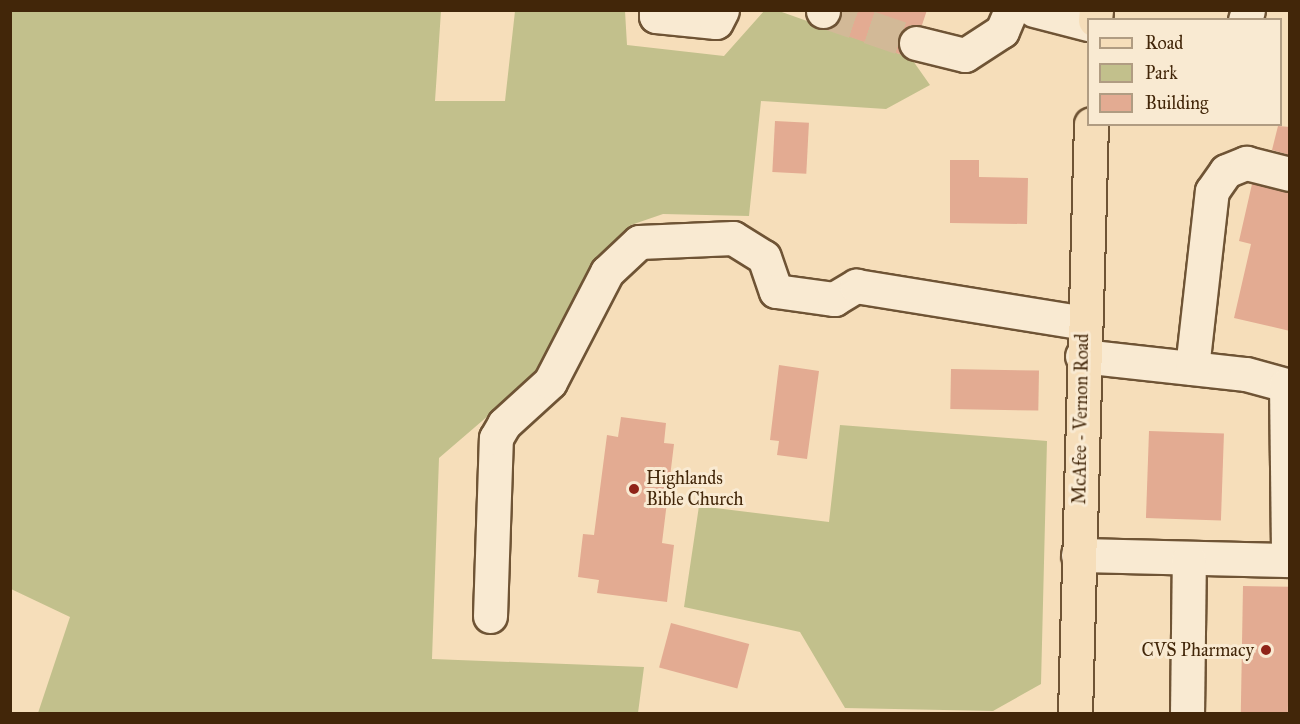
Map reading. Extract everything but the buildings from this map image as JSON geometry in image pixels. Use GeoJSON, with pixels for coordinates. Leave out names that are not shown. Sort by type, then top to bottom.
{"type":"FeatureCollection","features":[{"type":"Feature","properties":{"kind":"main road","name":"McAfee - Vernon Road"},"geometry":{"type":"LineString","coordinates":[[1075,714],[1082,356],[1091,126]]}},
{"type":"Feature","properties":{"kind":"lane"},"geometry":{"type":"LineString","coordinates":[[656,10],[656,16],[716,22],[722,10]]}},
{"type":"Feature","properties":{"kind":"lane"},"geometry":{"type":"LineString","coordinates":[[916,43],[965,55],[1002,31],[1011,10]]}},
{"type":"Feature","properties":{"kind":"lane"},"geometry":{"type":"LineString","coordinates":[[1034,10],[1087,23]]}},
{"type":"Feature","properties":{"kind":"lane"},"geometry":{"type":"LineString","coordinates":[[1192,368],[1212,191],[1226,171],[1246,163],[1290,174]]}},
{"type":"Feature","properties":{"kind":"lane"},"geometry":{"type":"LineString","coordinates":[[490,616],[496,438],[504,424],[550,382],[608,272],[639,242],[733,238],[764,257],[776,291],[834,299],[856,286],[1084,323]]}},
{"type":"Feature","properties":{"kind":"lane"},"geometry":{"type":"LineString","coordinates":[[1078,555],[1289,560],[1288,386],[1246,374],[1082,356]]}},
{"type":"Feature","properties":{"kind":"lane"},"geometry":{"type":"LineString","coordinates":[[1187,714],[1189,559]]}},
{"type":"Feature","properties":{"kind":"green space"},"geometry":{"type":"Polygon","coordinates":[[[11,11],[441,11],[435,101],[505,101],[515,11],[625,11],[627,45],[724,56],[764,11],[779,11],[911,58],[930,85],[886,109],[761,101],[749,216],[663,214],[631,225],[595,265],[531,379],[439,458],[432,659],[644,667],[638,713],[38,713],[70,617],[11,589],[11,11]]]}},
{"type":"Feature","properties":{"kind":"green space"},"geometry":{"type":"Polygon","coordinates":[[[840,425],[1047,441],[1041,684],[993,711],[845,708],[800,632],[684,607],[699,506],[829,522],[840,425]]]}},
{"type":"Feature","properties":{"kind":"tunnel"},"geometry":{"type":"LineString","coordinates":[[823,11],[916,43]]}},
{"type":"Feature","properties":{"kind":"place","name":"Highlands Bible Church"},"geometry":{"type":"Point","coordinates":[634,489]}},
{"type":"Feature","properties":{"kind":"place","name":"CVS Pharmacy"},"geometry":{"type":"Point","coordinates":[1266,650]}}]}
